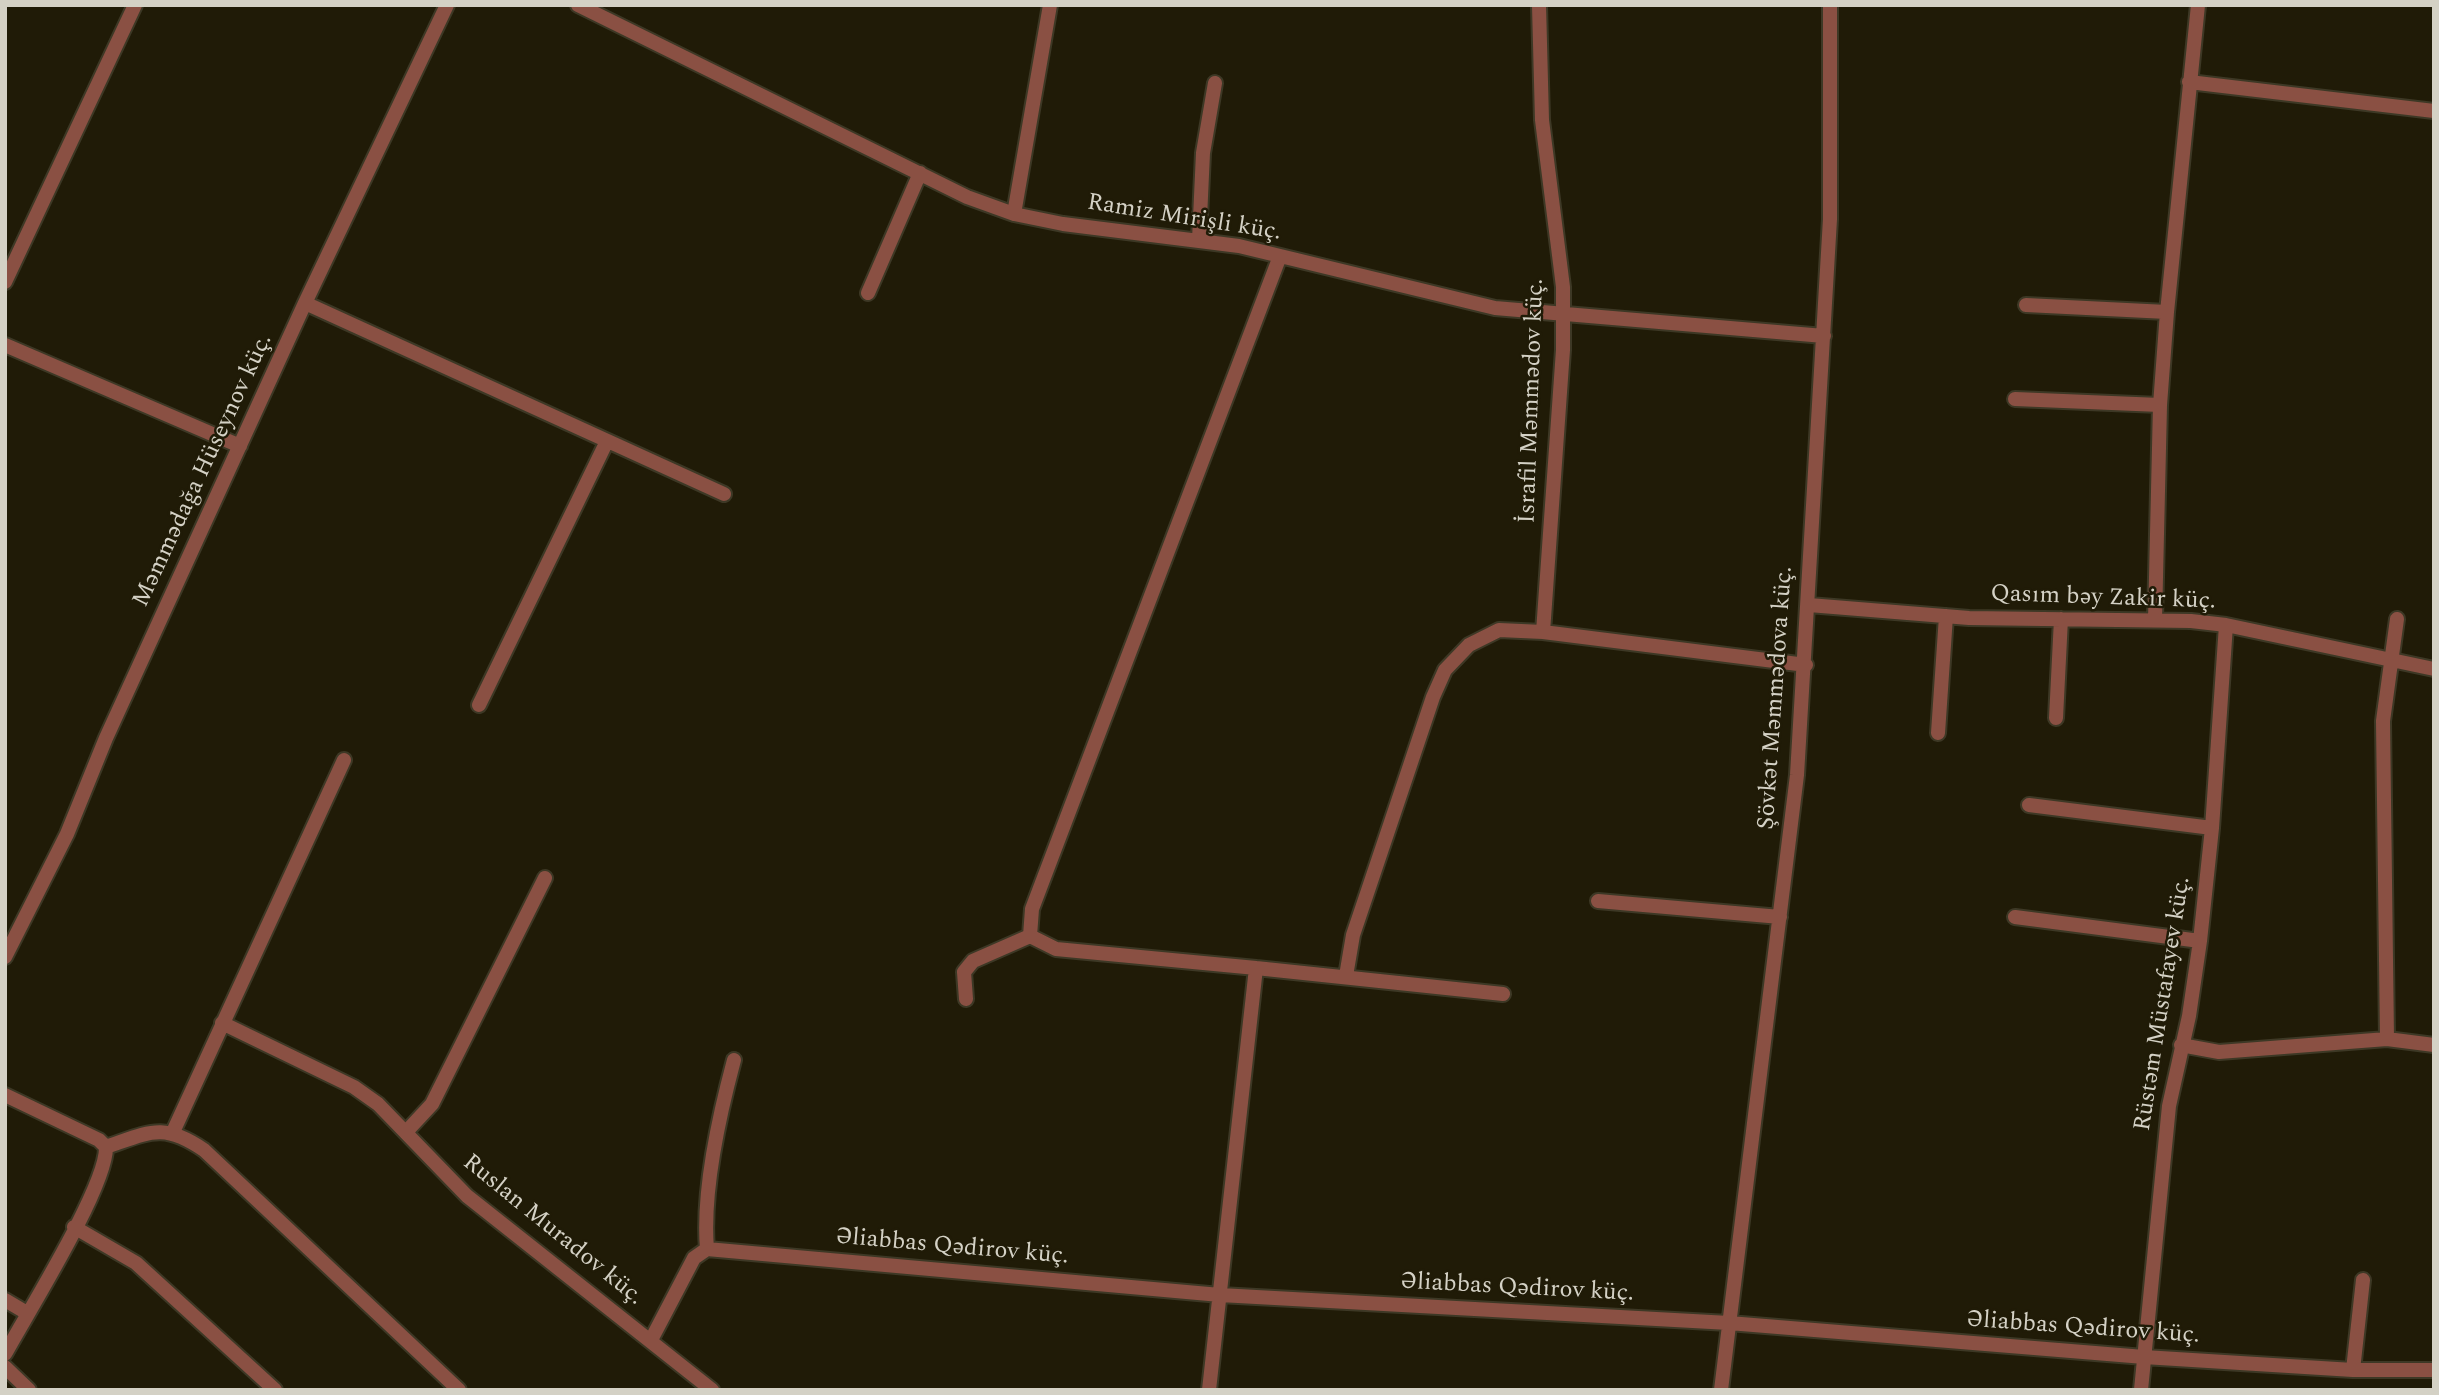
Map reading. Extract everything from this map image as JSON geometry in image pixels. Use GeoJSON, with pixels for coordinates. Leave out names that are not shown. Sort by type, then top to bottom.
{"type":"FeatureCollection","features":[{"type":"Feature","properties":{"kind":"street"},"geometry":{"type":"LineString","coordinates":[[5,282],[135,5]]}},
{"type":"Feature","properties":{"kind":"street","name":"Məmmədağa Hüseynov küç."},"geometry":{"type":"LineString","coordinates":[[5,957],[67,834],[106,738],[305,303],[447,5]]}},
{"type":"Feature","properties":{"kind":"street","name":"Ramiz Mirişli küç."},"geometry":{"type":"LineString","coordinates":[[578,5],[967,197],[1014,214],[1140,236],[1199,240],[1280,256],[1495,308],[1824,337]]}},
{"type":"Feature","properties":{"kind":"street"},"geometry":{"type":"LineString","coordinates":[[1014,214],[1050,5]]}},
{"type":"Feature","properties":{"kind":"street","name":"İsrafil Məmmədov küç."},"geometry":{"type":"LineString","coordinates":[[1538,5],[1542,120],[1563,287],[1543,632]]}},
{"type":"Feature","properties":{"kind":"street","name":"Şövkət Məmmədova küç."},"geometry":{"type":"LineString","coordinates":[[1721,1390],[1797,775],[1806,665],[1833,150],[1830,5]]}},
{"type":"Feature","properties":{"kind":"street"},"geometry":{"type":"LineString","coordinates":[[2155,620],[2160,405],[2166,312],[2198,5]]}},
{"type":"Feature","properties":{"kind":"street"},"geometry":{"type":"LineString","coordinates":[[2189,82],[2434,111]]}},
{"type":"Feature","properties":{"kind":"street"},"geometry":{"type":"LineString","coordinates":[[1199,240],[1203,153],[1214,83]]}},
{"type":"Feature","properties":{"kind":"street"},"geometry":{"type":"LineString","coordinates":[[867,293],[920,173]]}},
{"type":"Feature","properties":{"kind":"street"},"geometry":{"type":"LineString","coordinates":[[1030,936],[1032,909],[1280,256]]}},
{"type":"Feature","properties":{"kind":"street"},"geometry":{"type":"LineString","coordinates":[[305,303],[723,494]]}},
{"type":"Feature","properties":{"kind":"street"},"geometry":{"type":"LineString","coordinates":[[2026,305],[2166,312]]}},
{"type":"Feature","properties":{"kind":"street"},"geometry":{"type":"LineString","coordinates":[[5,345],[240,446]]}},
{"type":"Feature","properties":{"kind":"street"},"geometry":{"type":"LineString","coordinates":[[2015,399],[2160,405]]}},
{"type":"Feature","properties":{"kind":"street"},"geometry":{"type":"LineString","coordinates":[[479,705],[607,441]]}},
{"type":"Feature","properties":{"kind":"street","name":"Qasım bəy Zakir küç."},"geometry":{"type":"LineString","coordinates":[[1808,605],[1946,616],[2155,620],[2226,625],[2390,662],[2434,669]]}},
{"type":"Feature","properties":{"kind":"street"},"geometry":{"type":"LineString","coordinates":[[1938,733],[1946,616]]}},
{"type":"Feature","properties":{"kind":"street"},"geometry":{"type":"LineString","coordinates":[[2056,718],[2061,619]]}},
{"type":"Feature","properties":{"kind":"street"},"geometry":{"type":"LineString","coordinates":[[2387,1039],[2383,721],[2397,619]]}},
{"type":"Feature","properties":{"kind":"street","name":"Rüstəm Müstafayev küç."},"geometry":{"type":"LineString","coordinates":[[2141,1390],[2169,1106],[2200,941],[2212,828],[2226,625]]}},
{"type":"Feature","properties":{"kind":"street"},"geometry":{"type":"LineString","coordinates":[[1346,976],[1353,935],[1433,697],[1445,670],[1469,645],[1499,630],[1543,632],[1806,665]]}},
{"type":"Feature","properties":{"kind":"street"},"geometry":{"type":"LineString","coordinates":[[173,1132],[344,760]]}},
{"type":"Feature","properties":{"kind":"street"},"geometry":{"type":"LineString","coordinates":[[2029,805],[2212,828]]}},
{"type":"Feature","properties":{"kind":"street"},"geometry":{"type":"LineString","coordinates":[[405,1132],[432,1104],[545,878]]}},
{"type":"Feature","properties":{"kind":"street"},"geometry":{"type":"LineString","coordinates":[[1598,901],[1780,918]]}},
{"type":"Feature","properties":{"kind":"street"},"geometry":{"type":"LineString","coordinates":[[2015,917],[2200,941]]}},
{"type":"Feature","properties":{"kind":"street"},"geometry":{"type":"LineString","coordinates":[[966,999],[964,972],[973,961],[1030,936],[1056,948],[1503,994]]}},
{"type":"Feature","properties":{"kind":"street"},"geometry":{"type":"LineString","coordinates":[[1209,1390],[1256,968]]}},
{"type":"Feature","properties":{"kind":"street","name":"Ruslan Muradov küç."},"geometry":{"type":"LineString","coordinates":[[222,1023],[354,1087],[379,1104],[467,1196],[712,1390]]}},
{"type":"Feature","properties":{"kind":"street"},"geometry":{"type":"LineString","coordinates":[[2181,1045],[2219,1052],[2249,1052],[2287,1046],[2387,1039],[2434,1045]]}},
{"type":"Feature","properties":{"kind":"street"},"geometry":{"type":"LineString","coordinates":[[651,1340],[694,1258],[707,1249],[705,1227],[718,1120],[734,1060]]}},
{"type":"Feature","properties":{"kind":"street"},"geometry":{"type":"LineString","coordinates":[[5,1096],[89,1134],[106,1147]]}},
{"type":"Feature","properties":{"kind":"street"},"geometry":{"type":"LineString","coordinates":[[106,1147],[144,1134],[173,1132],[204,1150],[459,1390]]}},
{"type":"Feature","properties":{"kind":"street"},"geometry":{"type":"LineString","coordinates":[[5,1354],[103,1171],[106,1147]]}},
{"type":"Feature","properties":{"kind":"street"},"geometry":{"type":"LineString","coordinates":[[74,1227],[136,1263],[275,1390]]}},
{"type":"Feature","properties":{"kind":"street","name":"Əliabbas Qədirov küç."},"geometry":{"type":"LineString","coordinates":[[707,1249],[1220,1295],[1729,1324],[2144,1357],[2353,1370],[2434,1370]]}},
{"type":"Feature","properties":{"kind":"street"},"geometry":{"type":"LineString","coordinates":[[2353,1370],[2363,1280]]}},
{"type":"Feature","properties":{"kind":"street"},"geometry":{"type":"LineString","coordinates":[[5,1300],[27,1313]]}},
{"type":"Feature","properties":{"kind":"street"},"geometry":{"type":"LineString","coordinates":[[5,1367],[29,1390]]}}]}
